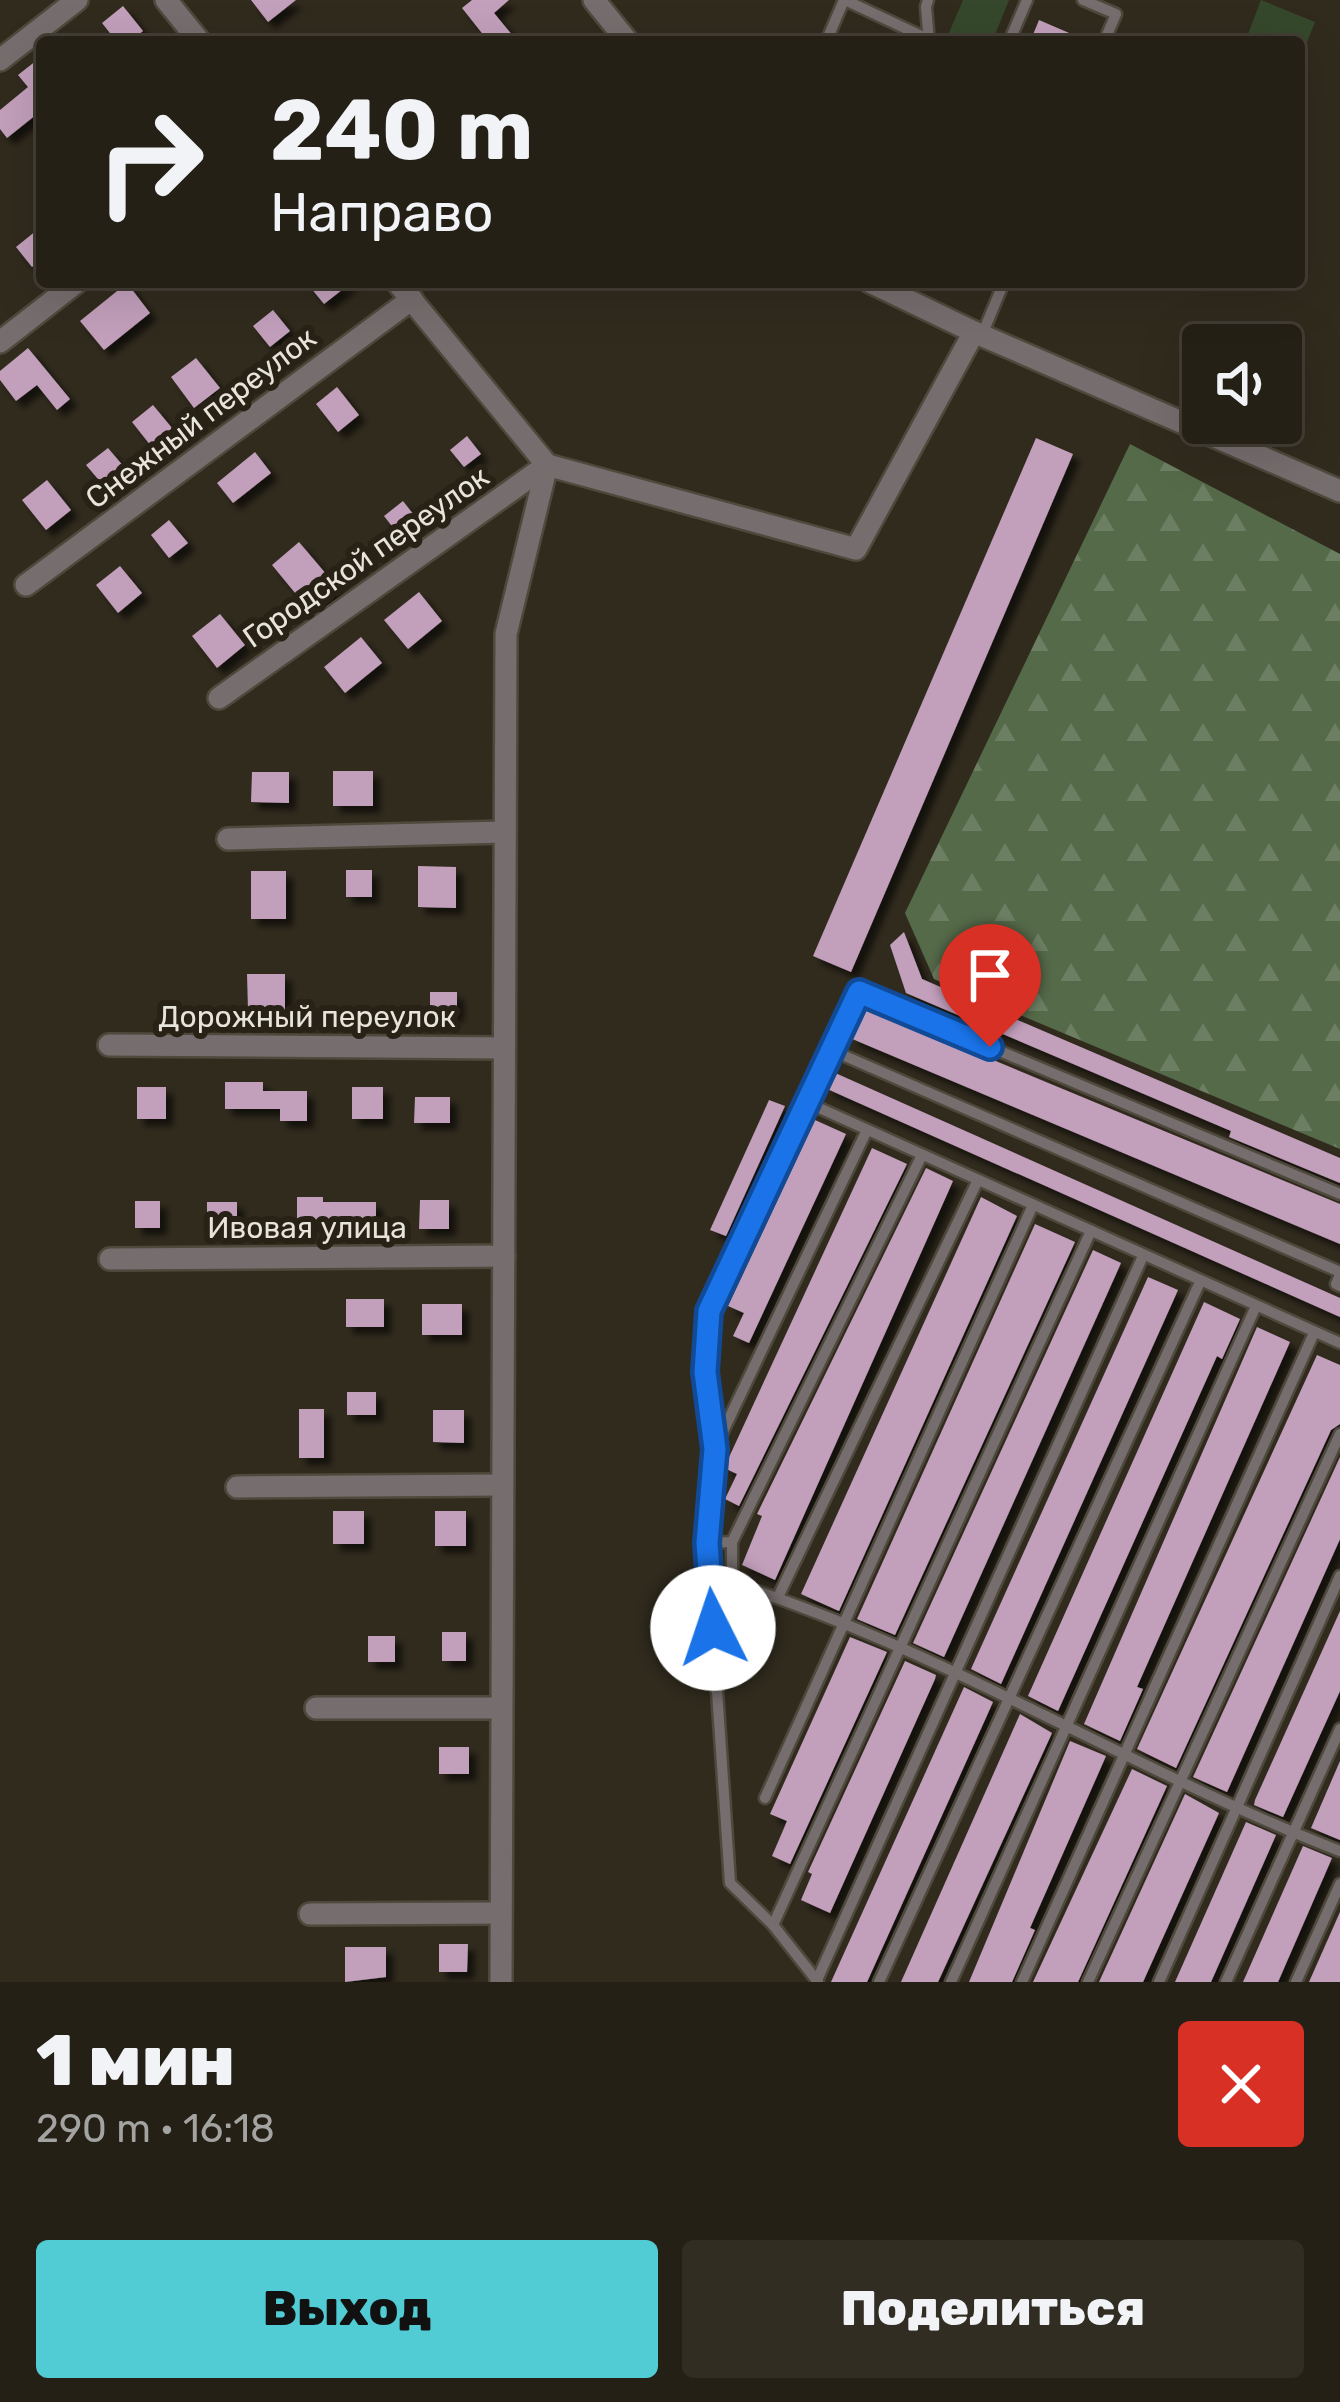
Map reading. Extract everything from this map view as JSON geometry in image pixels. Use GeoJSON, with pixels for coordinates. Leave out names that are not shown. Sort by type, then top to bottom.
{"type":"FeatureCollection","features":[{"type":"Feature","properties":{"kind":"street"},"geometry":{"type":"LineString","coordinates":[[0,60],[76,0]]}},
{"type":"Feature","properties":{"kind":"street"},"geometry":{"type":"LineString","coordinates":[[166,0],[195,36]]}},
{"type":"Feature","properties":{"kind":"street"},"geometry":{"type":"LineString","coordinates":[[594,0],[623,36]]}},
{"type":"Feature","properties":{"kind":"street"},"geometry":{"type":"LineString","coordinates":[[0,342],[68,288]]}},
{"type":"Feature","properties":{"kind":"street"},"geometry":{"type":"LineString","coordinates":[[883,288],[1340,491]]}},
{"type":"Feature","properties":{"kind":"street"},"geometry":{"type":"LineString","coordinates":[[404,291],[547,465],[856,549],[978,333]]}},
{"type":"Feature","properties":{"kind":"street","name":"Снежный переулок"},"geometry":{"type":"LineString","coordinates":[[26,586],[404,291]]}},
{"type":"Feature","properties":{"kind":"street"},"geometry":{"type":"LineString","coordinates":[[501,1982],[506,634],[547,465]]}},
{"type":"Feature","properties":{"kind":"street","name":"Городской переулок"},"geometry":{"type":"LineString","coordinates":[[219,698],[547,465]]}},
{"type":"Feature","properties":{"kind":"street"},"geometry":{"type":"LineString","coordinates":[[228,839],[505,832]]}},
{"type":"Feature","properties":{"kind":"street","name":"Дорожный переулок"},"geometry":{"type":"LineString","coordinates":[[110,1046],[504,1048]]}},
{"type":"Feature","properties":{"kind":"street","name":"Ивовая улица"},"geometry":{"type":"LineString","coordinates":[[110,1259],[504,1256]]}},
{"type":"Feature","properties":{"kind":"street"},"geometry":{"type":"LineString","coordinates":[[237,1487],[501,1485]]}},
{"type":"Feature","properties":{"kind":"street"},"geometry":{"type":"LineString","coordinates":[[316,1708],[501,1708]]}},
{"type":"Feature","properties":{"kind":"street"},"geometry":{"type":"LineString","coordinates":[[310,1914],[501,1913]]}},
{"type":"Feature","properties":{"kind":"lane"},"geometry":{"type":"LineString","coordinates":[[829,36],[844,0],[920,36]]}},
{"type":"Feature","properties":{"kind":"lane"},"geometry":{"type":"LineString","coordinates":[[928,0],[929,36]]}},
{"type":"Feature","properties":{"kind":"lane"},"geometry":{"type":"LineString","coordinates":[[1012,36],[1027,0]]}},
{"type":"Feature","properties":{"kind":"lane"},"geometry":{"type":"LineString","coordinates":[[1083,0],[1116,14],[1107,36]]}},
{"type":"Feature","properties":{"kind":"lane"},"geometry":{"type":"LineString","coordinates":[[978,333],[1001,288]]}},
{"type":"Feature","properties":{"kind":"lane"},"geometry":{"type":"LineString","coordinates":[[1143,1256],[817,1981],[773,1925],[730,1883],[707,1543],[715,1449],[705,1372],[709,1311],[859,992],[1340,1194]]}},
{"type":"Feature","properties":{"kind":"lane"},"geometry":{"type":"LineString","coordinates":[[831,1050],[1340,1274],[1336,1284],[1340,1286]]}},
{"type":"Feature","properties":{"kind":"lane"},"geometry":{"type":"LineString","coordinates":[[806,1102],[1340,1342]]}},
{"type":"Feature","properties":{"kind":"lane"},"geometry":{"type":"LineString","coordinates":[[715,1449],[867,1130]]}},
{"type":"Feature","properties":{"kind":"lane"},"geometry":{"type":"LineString","coordinates":[[922,1155],[732,1542],[732,1583],[899,1645],[1178,1781],[1340,1851]]}},
{"type":"Feature","properties":{"kind":"lane"},"geometry":{"type":"LineString","coordinates":[[778,1598],[977,1182]]}},
{"type":"Feature","properties":{"kind":"lane"},"geometry":{"type":"LineString","coordinates":[[765,1798],[1033,1205]]}},
{"type":"Feature","properties":{"kind":"lane"},"geometry":{"type":"LineString","coordinates":[[773,1925],[1090,1233]]}},
{"type":"Feature","properties":{"kind":"lane"},"geometry":{"type":"LineString","coordinates":[[879,1982],[1200,1282]]}},
{"type":"Feature","properties":{"kind":"lane"},"geometry":{"type":"LineString","coordinates":[[951,1982],[1256,1306]]}},
{"type":"Feature","properties":{"kind":"lane"},"geometry":{"type":"LineString","coordinates":[[1022,1982],[1314,1333]]}},
{"type":"Feature","properties":{"kind":"lane"},"geometry":{"type":"LineString","coordinates":[[1088,1982],[1340,1434]]}},
{"type":"Feature","properties":{"kind":"lane"},"geometry":{"type":"LineString","coordinates":[[707,1543],[732,1542]]}},
{"type":"Feature","properties":{"kind":"lane"},"geometry":{"type":"LineString","coordinates":[[1159,1982],[1340,1576]]}},
{"type":"Feature","properties":{"kind":"lane"},"geometry":{"type":"LineString","coordinates":[[1226,1982],[1340,1729]]}},
{"type":"Feature","properties":{"kind":"lane"},"geometry":{"type":"LineString","coordinates":[[1296,1982],[1340,1884]]}},
{"type":"Feature","properties":{"kind":"green space"},"geometry":{"type":"Polygon","coordinates":[[[963,0],[1009,0],[994,36],[948,36],[963,0]]]}},
{"type":"Feature","properties":{"kind":"green space"},"geometry":{"type":"Polygon","coordinates":[[[1261,0],[1315,22],[1305,47],[1305,36],[1247,36],[1261,0]]]}},
{"type":"Feature","properties":{"kind":"green space"},"geometry":{"type":"Polygon","coordinates":[[[1130,444],[1340,554],[1340,1149],[934,979],[905,913],[1130,444]]]}},
{"type":"Feature","properties":{"kind":"building"},"geometry":{"type":"Polygon","coordinates":[[[251,0],[296,0],[268,22],[251,0]]]}},
{"type":"Feature","properties":{"kind":"building"},"geometry":{"type":"Polygon","coordinates":[[[472,0],[509,0],[494,13],[513,36],[484,36],[462,8],[472,0]]]}},
{"type":"Feature","properties":{"kind":"building"},"geometry":{"type":"Polygon","coordinates":[[[123,6],[143,31],[137,36],[112,36],[102,23],[123,6]]]}},
{"type":"Feature","properties":{"kind":"building"},"geometry":{"type":"Polygon","coordinates":[[[1039,20],[1076,36],[1032,36],[1039,20]]]}},
{"type":"Feature","properties":{"kind":"building"},"geometry":{"type":"Polygon","coordinates":[[[36,61],[36,115],[7,138],[0,129],[0,110],[28,87],[18,75],[36,61]]]}},
{"type":"Feature","properties":{"kind":"building"},"geometry":{"type":"Polygon","coordinates":[[[36,231],[36,264],[32,267],[16,247],[36,231]]]}},
{"type":"Feature","properties":{"kind":"building"},"geometry":{"type":"Polygon","coordinates":[[[121,288],[131,288],[150,313],[104,350],[80,321],[121,288]]]}},
{"type":"Feature","properties":{"kind":"building"},"geometry":{"type":"Polygon","coordinates":[[[311,288],[344,288],[324,304],[311,288]]]}},
{"type":"Feature","properties":{"kind":"building"},"geometry":{"type":"Polygon","coordinates":[[[273,310],[290,331],[270,347],[253,326],[273,310]]]}},
{"type":"Feature","properties":{"kind":"building"},"geometry":{"type":"Polygon","coordinates":[[[28,348],[70,399],[57,410],[37,385],[16,401],[0,380],[0,371],[28,348]]]}},
{"type":"Feature","properties":{"kind":"building"},"geometry":{"type":"Polygon","coordinates":[[[196,358],[220,388],[194,408],[171,377],[196,358]]]}},
{"type":"Feature","properties":{"kind":"building"},"geometry":{"type":"Polygon","coordinates":[[[337,387],[359,415],[338,432],[316,404],[337,387]]]}},
{"type":"Feature","properties":{"kind":"building"},"geometry":{"type":"Polygon","coordinates":[[[153,405],[172,428],[151,446],[132,422],[153,405]]]}},
{"type":"Feature","properties":{"kind":"building"},"geometry":{"type":"Polygon","coordinates":[[[467,436],[481,454],[464,467],[450,450],[467,436]]]}},
{"type":"Feature","properties":{"kind":"building"},"geometry":{"type":"Polygon","coordinates":[[[1036,438],[1073,454],[851,972],[813,956],[1036,438]]]}},
{"type":"Feature","properties":{"kind":"building"},"geometry":{"type":"Polygon","coordinates":[[[108,448],[125,468],[103,485],[86,465],[108,448]]]}},
{"type":"Feature","properties":{"kind":"building"},"geometry":{"type":"Polygon","coordinates":[[[255,452],[271,473],[233,503],[217,483],[255,452]]]}},
{"type":"Feature","properties":{"kind":"building"},"geometry":{"type":"Polygon","coordinates":[[[47,480],[71,510],[46,530],[22,500],[47,480]]]}},
{"type":"Feature","properties":{"kind":"building"},"geometry":{"type":"Polygon","coordinates":[[[403,501],[417,519],[398,534],[384,516],[403,501]]]}},
{"type":"Feature","properties":{"kind":"building"},"geometry":{"type":"Polygon","coordinates":[[[169,520],[188,543],[169,558],[151,535],[169,520]]]}},
{"type":"Feature","properties":{"kind":"building"},"geometry":{"type":"Polygon","coordinates":[[[299,542],[338,588],[310,611],[272,565],[299,542]]]}},
{"type":"Feature","properties":{"kind":"building"},"geometry":{"type":"Polygon","coordinates":[[[120,566],[142,593],[118,613],[96,585],[120,566]]]}},
{"type":"Feature","properties":{"kind":"building"},"geometry":{"type":"Polygon","coordinates":[[[419,592],[442,621],[408,649],[384,620],[419,592]]]}},
{"type":"Feature","properties":{"kind":"building"},"geometry":{"type":"Polygon","coordinates":[[[220,614],[245,645],[217,668],[192,636],[220,614]]]}},
{"type":"Feature","properties":{"kind":"building"},"geometry":{"type":"Polygon","coordinates":[[[361,637],[382,663],[345,693],[324,667],[361,637]]]}},
{"type":"Feature","properties":{"kind":"building"},"geometry":{"type":"Polygon","coordinates":[[[333,771],[373,771],[373,806],[333,806],[333,771]]]}},
{"type":"Feature","properties":{"kind":"building"},"geometry":{"type":"Polygon","coordinates":[[[252,772],[289,772],[289,803],[251,802],[252,772]]]}},
{"type":"Feature","properties":{"kind":"building"},"geometry":{"type":"Polygon","coordinates":[[[418,866],[456,867],[456,908],[418,907],[418,866]]]}},
{"type":"Feature","properties":{"kind":"building"},"geometry":{"type":"Polygon","coordinates":[[[346,870],[372,870],[372,897],[346,897],[346,870]]]}},
{"type":"Feature","properties":{"kind":"building"},"geometry":{"type":"Polygon","coordinates":[[[251,871],[286,871],[286,919],[251,919],[251,871]]]}},
{"type":"Feature","properties":{"kind":"building"},"geometry":{"type":"Polygon","coordinates":[[[904,932],[922,979],[1340,1158],[1340,1183],[1229,1137],[1231,1131],[906,993],[890,945],[904,932]]]}},
{"type":"Feature","properties":{"kind":"building"},"geometry":{"type":"Polygon","coordinates":[[[247,974],[285,974],[285,1011],[248,1010],[247,974]]]}},
{"type":"Feature","properties":{"kind":"building"},"geometry":{"type":"Polygon","coordinates":[[[430,992],[457,992],[457,1015],[430,1015],[430,992]]]}},
{"type":"Feature","properties":{"kind":"building"},"geometry":{"type":"Polygon","coordinates":[[[863,1006],[1340,1204],[1340,1244],[850,1038],[863,1006]]]}},
{"type":"Feature","properties":{"kind":"building"},"geometry":{"type":"Polygon","coordinates":[[[833,1072],[1340,1298],[1340,1317],[825,1088],[833,1072]]]}},
{"type":"Feature","properties":{"kind":"building"},"geometry":{"type":"Polygon","coordinates":[[[225,1082],[263,1082],[263,1091],[307,1091],[307,1121],[280,1121],[280,1109],[225,1109],[225,1082]]]}},
{"type":"Feature","properties":{"kind":"building"},"geometry":{"type":"Polygon","coordinates":[[[137,1087],[166,1087],[166,1119],[137,1119],[137,1087]]]}},
{"type":"Feature","properties":{"kind":"building"},"geometry":{"type":"Polygon","coordinates":[[[352,1087],[383,1087],[383,1119],[352,1119],[352,1087]]]}},
{"type":"Feature","properties":{"kind":"building"},"geometry":{"type":"Polygon","coordinates":[[[415,1097],[450,1097],[450,1123],[414,1123],[415,1097]]]}},
{"type":"Feature","properties":{"kind":"building"},"geometry":{"type":"Polygon","coordinates":[[[769,1100],[785,1106],[726,1236],[710,1230],[769,1100]]]}},
{"type":"Feature","properties":{"kind":"building"},"geometry":{"type":"Polygon","coordinates":[[[815,1120],[846,1134],[749,1343],[733,1336],[744,1313],[728,1306],[815,1120]]]}},
{"type":"Feature","properties":{"kind":"building"},"geometry":{"type":"Polygon","coordinates":[[[872,1148],[907,1164],[739,1506],[725,1499],[737,1474],[724,1468],[872,1148]]]}},
{"type":"Feature","properties":{"kind":"building"},"geometry":{"type":"Polygon","coordinates":[[[926,1168],[953,1181],[775,1580],[742,1565],[762,1516],[757,1514],[926,1168]]]}},
{"type":"Feature","properties":{"kind":"building"},"geometry":{"type":"Polygon","coordinates":[[[297,1197],[376,1202],[376,1229],[297,1222],[297,1197]]]}},
{"type":"Feature","properties":{"kind":"building"},"geometry":{"type":"Polygon","coordinates":[[[981,1197],[1017,1216],[839,1611],[801,1594],[981,1197]]]}},
{"type":"Feature","properties":{"kind":"building"},"geometry":{"type":"Polygon","coordinates":[[[420,1200],[449,1200],[449,1229],[419,1229],[420,1200]]]}},
{"type":"Feature","properties":{"kind":"building"},"geometry":{"type":"Polygon","coordinates":[[[135,1201],[160,1201],[160,1228],[135,1228],[135,1201]]]}},
{"type":"Feature","properties":{"kind":"building"},"geometry":{"type":"Polygon","coordinates":[[[207,1202],[237,1202],[237,1230],[207,1230],[207,1202]]]}},
{"type":"Feature","properties":{"kind":"building"},"geometry":{"type":"Polygon","coordinates":[[[1035,1224],[1075,1242],[895,1635],[857,1619],[1035,1224]]]}},
{"type":"Feature","properties":{"kind":"building"},"geometry":{"type":"Polygon","coordinates":[[[1093,1250],[1121,1263],[944,1657],[913,1643],[1093,1250]]]}},
{"type":"Feature","properties":{"kind":"building"},"geometry":{"type":"Polygon","coordinates":[[[1148,1277],[1178,1290],[1001,1684],[971,1669],[1148,1277]]]}},
{"type":"Feature","properties":{"kind":"building"},"geometry":{"type":"Polygon","coordinates":[[[346,1299],[384,1299],[384,1327],[346,1327],[346,1299]]]}},
{"type":"Feature","properties":{"kind":"building"},"geometry":{"type":"Polygon","coordinates":[[[1204,1302],[1240,1319],[1222,1359],[1217,1356],[1058,1711],[1028,1696],[1204,1302]]]}},
{"type":"Feature","properties":{"kind":"building"},"geometry":{"type":"Polygon","coordinates":[[[422,1304],[462,1304],[462,1335],[422,1335],[422,1304]]]}},
{"type":"Feature","properties":{"kind":"building"},"geometry":{"type":"Polygon","coordinates":[[[1257,1327],[1290,1342],[1137,1687],[1143,1689],[1120,1741],[1084,1724],[1257,1327]]]}},
{"type":"Feature","properties":{"kind":"building"},"geometry":{"type":"Polygon","coordinates":[[[1317,1355],[1340,1365],[1340,1424],[1331,1430],[1176,1768],[1137,1749],[1317,1355]]]}},
{"type":"Feature","properties":{"kind":"building"},"geometry":{"type":"Polygon","coordinates":[[[347,1392],[376,1392],[376,1415],[347,1415],[347,1392]]]}},
{"type":"Feature","properties":{"kind":"building"},"geometry":{"type":"Polygon","coordinates":[[[299,1409],[324,1409],[324,1458],[299,1458],[299,1409]]]}},
{"type":"Feature","properties":{"kind":"building"},"geometry":{"type":"Polygon","coordinates":[[[433,1410],[464,1410],[464,1443],[433,1442],[433,1410]]]}},
{"type":"Feature","properties":{"kind":"building"},"geometry":{"type":"Polygon","coordinates":[[[1340,1457],[1340,1539],[1227,1792],[1193,1777],[1340,1457]]]}},
{"type":"Feature","properties":{"kind":"building"},"geometry":{"type":"Polygon","coordinates":[[[333,1511],[364,1511],[364,1544],[333,1544],[333,1511]]]}},
{"type":"Feature","properties":{"kind":"building"},"geometry":{"type":"Polygon","coordinates":[[[435,1511],[466,1511],[466,1546],[435,1546],[435,1511]]]}},
{"type":"Feature","properties":{"kind":"building"},"geometry":{"type":"Polygon","coordinates":[[[1340,1611],[1340,1691],[1283,1817],[1254,1805],[1255,1800],[1340,1611]]]}},
{"type":"Feature","properties":{"kind":"building"},"geometry":{"type":"Polygon","coordinates":[[[442,1632],[466,1632],[466,1661],[442,1661],[442,1632]]]}},
{"type":"Feature","properties":{"kind":"building"},"geometry":{"type":"Polygon","coordinates":[[[368,1636],[395,1636],[395,1662],[368,1662],[368,1636]]]}},
{"type":"Feature","properties":{"kind":"building"},"geometry":{"type":"Polygon","coordinates":[[[850,1637],[887,1652],[790,1864],[772,1856],[787,1821],[770,1814],[850,1637]]]}},
{"type":"Feature","properties":{"kind":"building"},"geometry":{"type":"Polygon","coordinates":[[[905,1661],[936,1675],[935,1679],[830,1913],[801,1900],[812,1874],[808,1872],[905,1661]]]}},
{"type":"Feature","properties":{"kind":"building"},"geometry":{"type":"Polygon","coordinates":[[[964,1687],[993,1702],[867,1982],[831,1982],[964,1687]]]}},
{"type":"Feature","properties":{"kind":"building"},"geometry":{"type":"Polygon","coordinates":[[[1020,1714],[1052,1733],[938,1982],[901,1982],[1020,1714]]]}},
{"type":"Feature","properties":{"kind":"building"},"geometry":{"type":"Polygon","coordinates":[[[1070,1741],[1106,1756],[1030,1928],[1035,1930],[1012,1982],[969,1982],[1070,1741]]]}},
{"type":"Feature","properties":{"kind":"building"},"geometry":{"type":"Polygon","coordinates":[[[439,1747],[469,1747],[469,1774],[439,1774],[439,1747]]]}},
{"type":"Feature","properties":{"kind":"building"},"geometry":{"type":"Polygon","coordinates":[[[1340,1761],[1340,1840],[1311,1828],[1340,1761]]]}},
{"type":"Feature","properties":{"kind":"building"},"geometry":{"type":"Polygon","coordinates":[[[1132,1769],[1167,1786],[1078,1982],[1033,1982],[1132,1769]]]}},
{"type":"Feature","properties":{"kind":"building"},"geometry":{"type":"Polygon","coordinates":[[[1185,1794],[1219,1813],[1143,1982],[1099,1982],[1185,1794]]]}},
{"type":"Feature","properties":{"kind":"building"},"geometry":{"type":"Polygon","coordinates":[[[1246,1822],[1276,1835],[1211,1982],[1175,1982],[1246,1822]]]}},
{"type":"Feature","properties":{"kind":"building"},"geometry":{"type":"Polygon","coordinates":[[[1303,1846],[1332,1858],[1278,1982],[1243,1982],[1303,1846]]]}},
{"type":"Feature","properties":{"kind":"building"},"geometry":{"type":"Polygon","coordinates":[[[1340,1912],[1340,1982],[1309,1982],[1340,1912]]]}},
{"type":"Feature","properties":{"kind":"building"},"geometry":{"type":"Polygon","coordinates":[[[439,1944],[468,1944],[467,1972],[439,1972],[439,1944]]]}},
{"type":"Feature","properties":{"kind":"building"},"geometry":{"type":"Polygon","coordinates":[[[345,1947],[386,1947],[386,1977],[345,1982],[345,1947]]]}},
{"type":"Feature","properties":{"kind":"route"},"geometry":{"type":"LineString","coordinates":[[713,1628],[707,1543],[715,1449],[705,1372],[709,1311],[859,992],[990,1047]]}}]}
